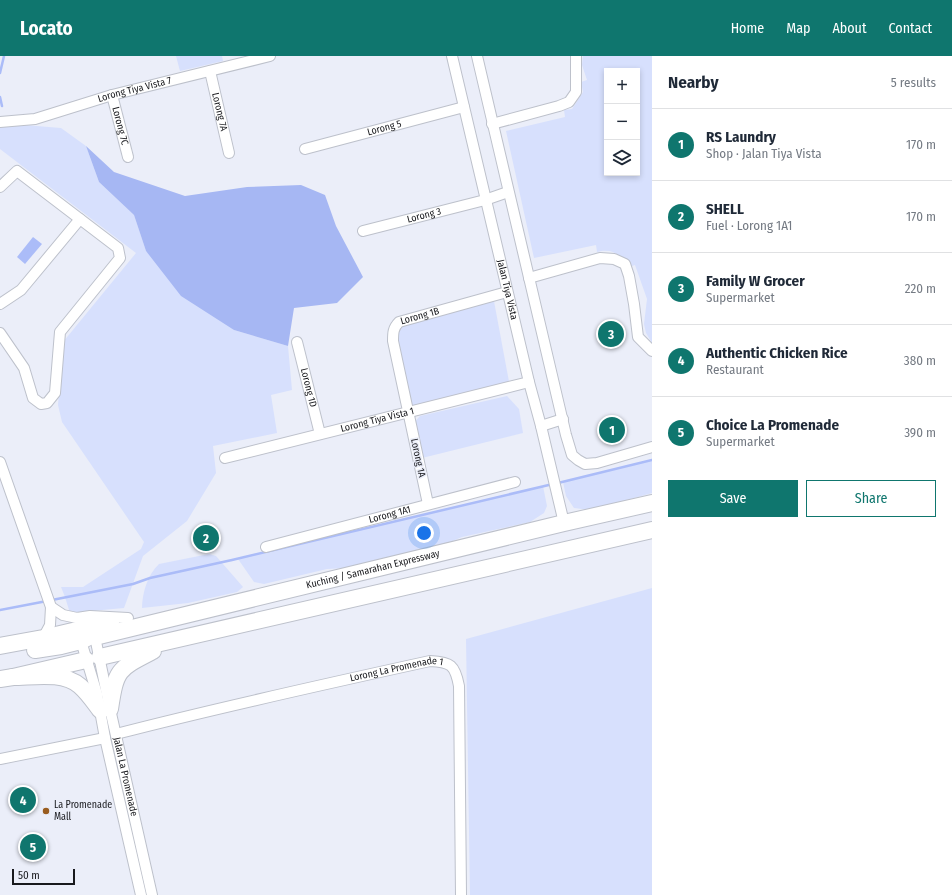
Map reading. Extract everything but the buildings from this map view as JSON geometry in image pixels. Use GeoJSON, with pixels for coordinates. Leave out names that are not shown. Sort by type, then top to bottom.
{"type":"FeatureCollection","features":[{"type":"Feature","properties":{"kind":"highway","name":"Kuching / Samarahan Expressway"},"geometry":{"type":"LineString","coordinates":[[0,656],[61,646],[564,522],[644,505]]}},
{"type":"Feature","properties":{"kind":"highway"},"geometry":{"type":"LineString","coordinates":[[7,678],[649,531]]}},
{"type":"Feature","properties":{"kind":"highway"},"geometry":{"type":"LineString","coordinates":[[0,646],[208,602],[331,572],[341,572],[348,575]]}},
{"type":"Feature","properties":{"kind":"highway"},"geometry":{"type":"LineString","coordinates":[[88,639],[128,618]]}},
{"type":"Feature","properties":{"kind":"highway"},"geometry":{"type":"LineString","coordinates":[[7,678],[50,677],[72,681],[79,685],[105,710],[116,679],[125,666],[174,640]]}},
{"type":"Feature","properties":{"kind":"street","name":"Lorong Tiya Vista 7"},"geometry":{"type":"LineString","coordinates":[[0,122],[35,119],[112,95],[270,56]]}},
{"type":"Feature","properties":{"kind":"street","name":"Jalan Tiya Vista"},"geometry":{"type":"LineString","coordinates":[[452,56],[507,292],[564,522]]}},
{"type":"Feature","properties":{"kind":"street"},"geometry":{"type":"LineString","coordinates":[[477,56],[508,192],[572,454],[578,460],[586,464],[597,463],[652,447]]}},
{"type":"Feature","properties":{"kind":"street"},"geometry":{"type":"LineString","coordinates":[[492,124],[560,106],[569,102],[576,92],[576,56]]}},
{"type":"Feature","properties":{"kind":"street","name":"Lorong 7A"},"geometry":{"type":"LineString","coordinates":[[210,71],[229,154]]}},
{"type":"Feature","properties":{"kind":"street","name":"Lorong 7C"},"geometry":{"type":"LineString","coordinates":[[112,95],[128,157]]}},
{"type":"Feature","properties":{"kind":"street","name":"Lorong 5"},"geometry":{"type":"LineString","coordinates":[[305,149],[464,107]]}},
{"type":"Feature","properties":{"kind":"street"},"geometry":{"type":"LineString","coordinates":[[0,187],[17,171],[118,248],[120,258],[60,332],[55,393],[48,403],[41,404],[34,398],[24,368],[0,333]]}},
{"type":"Feature","properties":{"kind":"street","name":"Lorong 3"},"geometry":{"type":"LineString","coordinates":[[363,231],[485,200],[508,192]]}},
{"type":"Feature","properties":{"kind":"street"},"geometry":{"type":"LineString","coordinates":[[0,304],[21,290],[80,219]]}},
{"type":"Feature","properties":{"kind":"street"},"geometry":{"type":"LineString","coordinates":[[529,278],[600,258],[614,259],[625,264],[629,276],[634,304],[638,337],[652,351]]}},
{"type":"Feature","properties":{"kind":"street","name":"Lorong 1B"},"geometry":{"type":"LineString","coordinates":[[408,412],[393,341],[393,332],[399,322],[507,292]]}},
{"type":"Feature","properties":{"kind":"street","name":"Lorong 1D"},"geometry":{"type":"LineString","coordinates":[[297,342],[320,434]]}},
{"type":"Feature","properties":{"kind":"street","name":"Lorong Tiya Vista 1"},"geometry":{"type":"LineString","coordinates":[[225,458],[529,382]]}},
{"type":"Feature","properties":{"kind":"street","name":"Lorong 1A"},"geometry":{"type":"LineString","coordinates":[[408,412],[428,504]]}},
{"type":"Feature","properties":{"kind":"street"},"geometry":{"type":"LineString","coordinates":[[541,426],[563,419]]}},
{"type":"Feature","properties":{"kind":"street"},"geometry":{"type":"LineString","coordinates":[[0,462],[51,607],[50,625],[43,638]]}},
{"type":"Feature","properties":{"kind":"street","name":"Lorong 1A1"},"geometry":{"type":"LineString","coordinates":[[266,547],[515,482]]}},
{"type":"Feature","properties":{"kind":"street"},"geometry":{"type":"LineString","coordinates":[[51,607],[63,615],[77,618],[90,616],[128,618]]}},
{"type":"Feature","properties":{"kind":"street"},"geometry":{"type":"LineString","coordinates":[[88,639],[93,659]]}},
{"type":"Feature","properties":{"kind":"street"},"geometry":{"type":"LineString","coordinates":[[88,639],[93,659]]}},
{"type":"Feature","properties":{"kind":"street","name":"Jalan La Promenade"},"geometry":{"type":"LineString","coordinates":[[93,659],[105,710],[116,734],[152,895]]}},
{"type":"Feature","properties":{"kind":"street","name":"Lorong La Promenade 1"},"geometry":{"type":"LineString","coordinates":[[116,734],[320,685],[430,661],[445,662],[456,672],[459,686],[461,895]]}},
{"type":"Feature","properties":{"kind":"street","name":"Jalan La Promenade"},"geometry":{"type":"LineString","coordinates":[[105,710],[105,738],[142,895]]}},
{"type":"Feature","properties":{"kind":"street"},"geometry":{"type":"LineString","coordinates":[[0,759],[105,738]]}},
{"type":"Feature","properties":{"kind":"shaded area"},"geometry":{"type":"Polygon","coordinates":[[[176,56],[222,56],[223,61],[180,71],[176,56]]]}},
{"type":"Feature","properties":{"kind":"shaded area"},"geometry":{"type":"Polygon","coordinates":[[[583,56],[652,56],[652,343],[646,333],[644,324],[647,299],[635,265],[629,267],[619,256],[612,252],[597,252],[596,245],[534,258],[506,131],[565,117],[564,110],[572,109],[583,92],[581,82],[587,80],[582,65],[583,56]]]}},
{"type":"Feature","properties":{"kind":"shaded area"},"geometry":{"type":"Polygon","coordinates":[[[24,125],[61,128],[86,146],[99,182],[134,215],[146,251],[234,330],[288,346],[292,390],[271,395],[277,433],[213,446],[216,473],[187,521],[143,556],[124,608],[70,613],[61,587],[83,587],[141,549],[144,542],[62,422],[58,405],[63,342],[136,253],[0,149],[0,126],[24,125]]]}},
{"type":"Feature","properties":{"kind":"shaded area"},"geometry":{"type":"Polygon","coordinates":[[[86,146],[114,172],[185,196],[247,187],[301,185],[325,195],[336,226],[363,277],[337,303],[294,308],[288,346],[234,330],[181,296],[146,251],[134,215],[99,182],[86,146]]]}},
{"type":"Feature","properties":{"kind":"shaded area"},"geometry":{"type":"Polygon","coordinates":[[[33,237],[42,244],[25,264],[17,257],[33,237]]]}},
{"type":"Feature","properties":{"kind":"shaded area"},"geometry":{"type":"Polygon","coordinates":[[[493,296],[510,387],[408,412],[395,327],[493,296]]]}},
{"type":"Feature","properties":{"kind":"shaded area"},"geometry":{"type":"Polygon","coordinates":[[[507,396],[519,409],[523,433],[418,459],[411,426],[420,416],[507,396]]]}},
{"type":"Feature","properties":{"kind":"shaded area"},"geometry":{"type":"Polygon","coordinates":[[[652,460],[652,493],[590,510],[574,508],[566,496],[563,482],[652,460]]]}},
{"type":"Feature","properties":{"kind":"shaded area"},"geometry":{"type":"Polygon","coordinates":[[[543,486],[547,506],[544,513],[530,522],[462,537],[434,549],[347,568],[327,569],[264,584],[254,582],[238,559],[543,486]]]}},
{"type":"Feature","properties":{"kind":"shaded area"},"geometry":{"type":"Polygon","coordinates":[[[209,554],[216,556],[243,587],[237,592],[188,603],[142,608],[146,584],[159,564],[209,554]]]}},
{"type":"Feature","properties":{"kind":"shaded area"},"geometry":{"type":"Polygon","coordinates":[[[652,588],[652,895],[470,895],[466,639],[652,588]]]}},
{"type":"Feature","properties":{"kind":"waterway"},"geometry":{"type":"LineString","coordinates":[[0,73],[4,56]]}},
{"type":"Feature","properties":{"kind":"waterway"},"geometry":{"type":"LineString","coordinates":[[0,97],[2,106]]}},
{"type":"Feature","properties":{"kind":"waterway"},"geometry":{"type":"LineString","coordinates":[[558,483],[652,460]]}},
{"type":"Feature","properties":{"kind":"waterway"},"geometry":{"type":"LineString","coordinates":[[52,600],[133,584],[150,578],[553,484]]}},
{"type":"Feature","properties":{"kind":"waterway"},"geometry":{"type":"LineString","coordinates":[[0,610],[47,601]]}},
{"type":"Feature","properties":{"kind":"place","name":"Family W Grocer"},"geometry":{"type":"Point","coordinates":[611,334]}},
{"type":"Feature","properties":{"kind":"place","name":"RS Laundry"},"geometry":{"type":"Point","coordinates":[612,430]}},
{"type":"Feature","properties":{"kind":"place","name":"SHELL"},"geometry":{"type":"Point","coordinates":[206,538]}},
{"type":"Feature","properties":{"kind":"place","name":"Authentic Chicken Rice"},"geometry":{"type":"Point","coordinates":[23,800]}},
{"type":"Feature","properties":{"kind":"place","name":"La Promenade Mall"},"geometry":{"type":"Point","coordinates":[46,811]}},
{"type":"Feature","properties":{"kind":"place","name":"Choice La Promenade"},"geometry":{"type":"Point","coordinates":[33,847]}}]}
